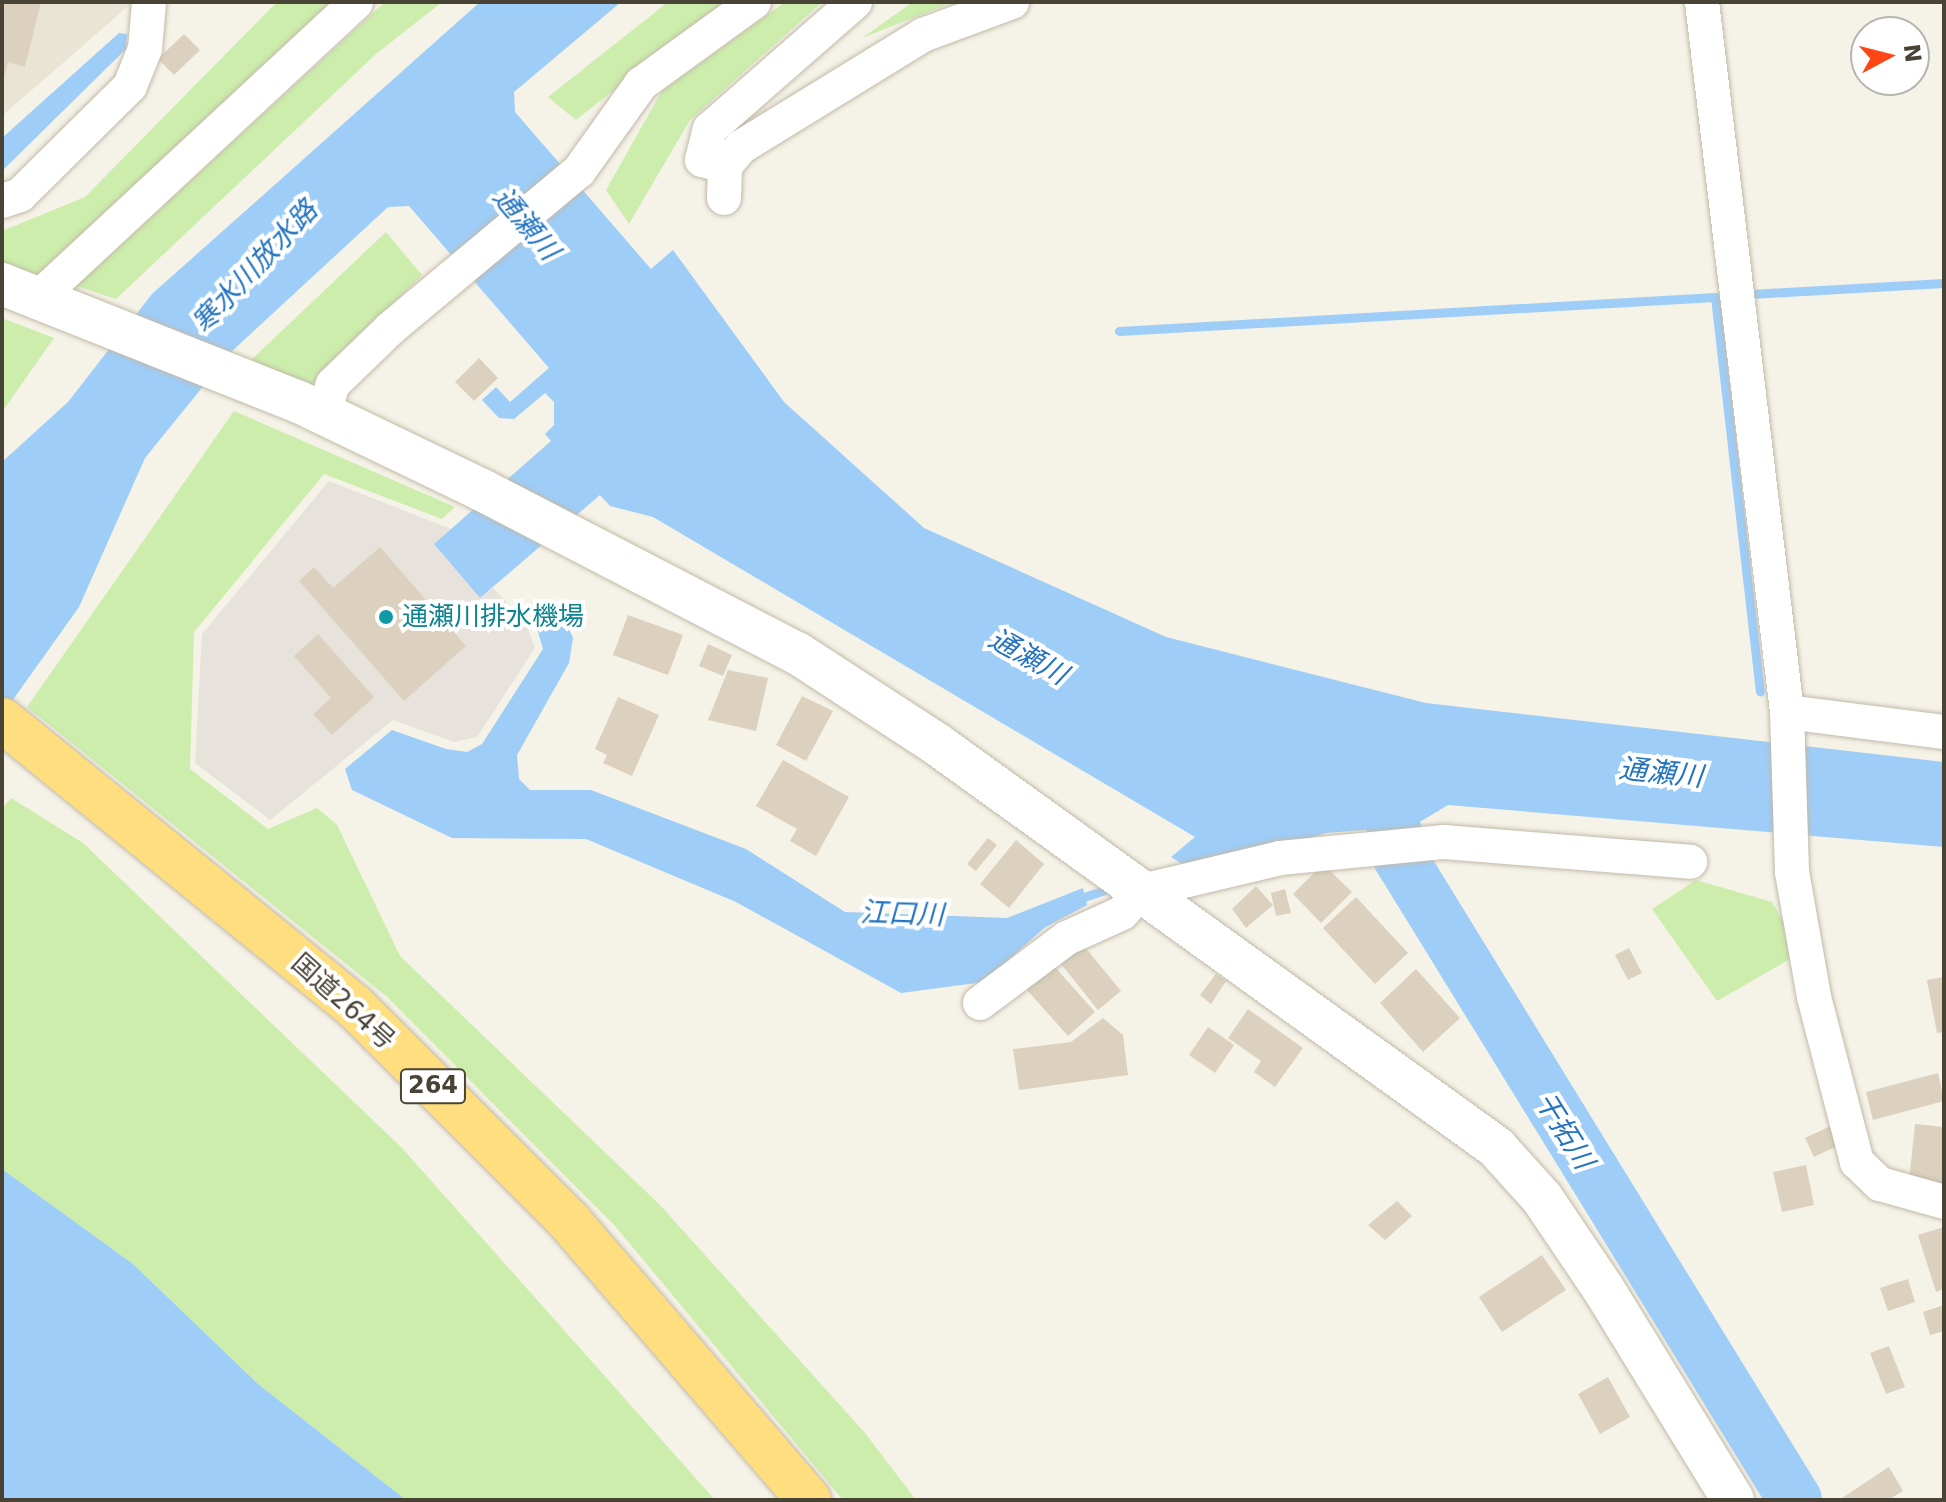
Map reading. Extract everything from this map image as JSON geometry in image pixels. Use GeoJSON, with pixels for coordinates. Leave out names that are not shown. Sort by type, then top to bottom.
{"type":"FeatureCollection","features":[{"type":"Feature","properties":{"kind":"highway","name":"国道264号"},"geometry":{"type":"LineString","coordinates":[[5,722],[355,1007],[569,1221],[809,1500]]}},
{"type":"Feature","properties":{"kind":"street"},"geometry":{"type":"LineString","coordinates":[[2,201],[20,195],[130,86],[145,49],[149,2]]}},
{"type":"Feature","properties":{"kind":"street"},"geometry":{"type":"LineString","coordinates":[[356,2],[32,295],[312,408],[569,533],[797,653],[1129,882],[1496,1147],[1560,1224],[1733,1500]]}},
{"type":"Feature","properties":{"kind":"street"},"geometry":{"type":"LineString","coordinates":[[312,408],[333,384],[579,171],[641,84],[754,2]]}},
{"type":"Feature","properties":{"kind":"street"},"geometry":{"type":"LineString","coordinates":[[855,2],[710,129],[702,160],[724,182],[741,147],[923,35],[1012,2]]}},
{"type":"Feature","properties":{"kind":"street"},"geometry":{"type":"LineString","coordinates":[[1702,2],[1787,718],[1792,852],[1814,997],[1857,1162],[1890,1189],[1944,1202]]}},
{"type":"Feature","properties":{"kind":"street"},"geometry":{"type":"LineString","coordinates":[[1787,718],[1944,732]]}},
{"type":"Feature","properties":{"kind":"street"},"geometry":{"type":"LineString","coordinates":[[1129,882],[1360,846],[1444,842],[1690,862]]}},
{"type":"Feature","properties":{"kind":"street"},"geometry":{"type":"LineString","coordinates":[[980,1003],[1067,938],[1122,913],[1129,882]]}},
{"type":"Feature","properties":{"kind":"shaded area"},"geometry":{"type":"Polygon","coordinates":[[[2,2],[133,2],[2,116],[2,2]]]}},
{"type":"Feature","properties":{"kind":"shaded area"},"geometry":{"type":"Polygon","coordinates":[[[329,481],[451,529],[434,544],[480,598],[493,588],[525,621],[535,648],[477,737],[454,742],[393,720],[270,820],[195,763],[202,634],[329,481]]]}},
{"type":"Feature","properties":{"kind":"green space"},"geometry":{"type":"Polygon","coordinates":[[[277,2],[337,2],[39,278],[2,266],[2,231],[85,197],[277,2]]]}},
{"type":"Feature","properties":{"kind":"green space"},"geometry":{"type":"Polygon","coordinates":[[[385,2],[442,2],[376,54],[116,299],[76,286],[385,2]]]}},
{"type":"Feature","properties":{"kind":"green space"},"geometry":{"type":"Polygon","coordinates":[[[668,2],[726,2],[576,120],[548,97],[668,2]]]}},
{"type":"Feature","properties":{"kind":"green space"},"geometry":{"type":"Polygon","coordinates":[[[785,2],[822,2],[690,120],[629,224],[606,190],[662,91],[785,2]]]}},
{"type":"Feature","properties":{"kind":"green space"},"geometry":{"type":"Polygon","coordinates":[[[913,2],[953,2],[862,38],[913,2]]]}},
{"type":"Feature","properties":{"kind":"green space"},"geometry":{"type":"Polygon","coordinates":[[[386,232],[422,275],[307,389],[251,360],[386,232]]]}},
{"type":"Feature","properties":{"kind":"green space"},"geometry":{"type":"Polygon","coordinates":[[[2,318],[54,338],[2,412],[2,318]]]}},
{"type":"Feature","properties":{"kind":"green space"},"geometry":{"type":"Polygon","coordinates":[[[234,411],[455,507],[442,519],[324,474],[194,632],[190,769],[268,829],[317,808],[337,825],[400,956],[660,1205],[865,1433],[916,1500],[843,1500],[615,1226],[386,996],[27,707],[234,411]]]}},
{"type":"Feature","properties":{"kind":"green space"},"geometry":{"type":"Polygon","coordinates":[[[11,798],[83,843],[401,1147],[715,1500],[406,1500],[258,1384],[133,1264],[2,1169],[2,808],[11,798]]]}},
{"type":"Feature","properties":{"kind":"green space"},"geometry":{"type":"Polygon","coordinates":[[[1696,880],[1772,902],[1790,933],[1790,959],[1717,1001],[1652,909],[1696,880]]]}},
{"type":"Feature","properties":{"kind":"water"},"geometry":{"type":"Polygon","coordinates":[[[480,2],[621,2],[514,92],[515,112],[651,269],[673,250],[784,402],[924,528],[1166,637],[1426,703],[1944,762],[1944,847],[1448,805],[1413,826],[1326,833],[1200,875],[1171,857],[1195,837],[653,517],[610,506],[600,495],[480,598],[434,544],[551,441],[545,434],[554,425],[554,402],[545,393],[514,419],[499,418],[482,400],[496,387],[510,402],[549,368],[409,206],[388,207],[231,352],[145,458],[79,607],[2,715],[2,462],[68,402],[152,294],[480,2]]]}},
{"type":"Feature","properties":{"kind":"water"},"geometry":{"type":"Polygon","coordinates":[[[119,33],[127,34],[126,49],[2,171],[2,138],[119,33]]]}},
{"type":"Feature","properties":{"kind":"water"},"geometry":{"type":"Polygon","coordinates":[[[556,600],[573,638],[569,663],[517,755],[519,779],[530,790],[591,790],[746,849],[845,912],[1007,918],[1083,888],[1087,905],[1044,928],[984,982],[901,993],[736,902],[586,839],[452,838],[352,790],[345,769],[392,730],[446,749],[467,752],[482,744],[543,649],[534,618],[556,600]]]}},
{"type":"Feature","properties":{"kind":"water"},"geometry":{"type":"Polygon","coordinates":[[[2,1169],[133,1264],[258,1384],[406,1500],[2,1500],[2,1169]]]}},
{"type":"Feature","properties":{"kind":"building"},"geometry":{"type":"Polygon","coordinates":[[[4,2],[41,2],[25,67],[8,62],[3,82],[4,2]]]}},
{"type":"Feature","properties":{"kind":"building"},"geometry":{"type":"Polygon","coordinates":[[[184,34],[200,50],[174,75],[158,59],[184,34]]]}},
{"type":"Feature","properties":{"kind":"building"},"geometry":{"type":"Polygon","coordinates":[[[479,358],[498,378],[474,401],[455,382],[479,358]]]}},
{"type":"Feature","properties":{"kind":"building","name":"通瀬川排水機場"},"geometry":{"type":"Polygon","coordinates":[[[380,547],[466,646],[404,701],[299,581],[314,567],[333,588],[380,547]]]}},
{"type":"Feature","properties":{"kind":"building"},"geometry":{"type":"Polygon","coordinates":[[[628,615],[683,635],[668,675],[613,655],[628,615]]]}},
{"type":"Feature","properties":{"kind":"building"},"geometry":{"type":"Polygon","coordinates":[[[318,634],[374,697],[332,735],[313,714],[331,698],[294,656],[318,634]]]}},
{"type":"Feature","properties":{"kind":"building"},"geometry":{"type":"Polygon","coordinates":[[[708,644],[732,655],[723,676],[699,666],[708,644]]]}},
{"type":"Feature","properties":{"kind":"building"},"geometry":{"type":"Polygon","coordinates":[[[728,670],[768,678],[756,731],[708,720],[728,670]]]}},
{"type":"Feature","properties":{"kind":"building"},"geometry":{"type":"Polygon","coordinates":[[[802,696],[833,711],[806,761],[776,745],[802,696]]]}},
{"type":"Feature","properties":{"kind":"building"},"geometry":{"type":"Polygon","coordinates":[[[618,697],[659,715],[632,776],[603,763],[607,755],[595,749],[618,697]]]}},
{"type":"Feature","properties":{"kind":"building"},"geometry":{"type":"Polygon","coordinates":[[[783,760],[849,797],[816,856],[790,841],[797,829],[756,806],[783,760]]]}},
{"type":"Feature","properties":{"kind":"building"},"geometry":{"type":"Polygon","coordinates":[[[988,838],[997,845],[976,871],[967,864],[988,838]]]}},
{"type":"Feature","properties":{"kind":"building"},"geometry":{"type":"Polygon","coordinates":[[[1016,840],[1044,864],[1009,908],[980,884],[1016,840]]]}},
{"type":"Feature","properties":{"kind":"building"},"geometry":{"type":"Polygon","coordinates":[[[1323,864],[1352,892],[1321,923],[1293,894],[1323,864]]]}},
{"type":"Feature","properties":{"kind":"building"},"geometry":{"type":"Polygon","coordinates":[[[1256,886],[1273,905],[1246,928],[1232,909],[1256,886]]]}},
{"type":"Feature","properties":{"kind":"building"},"geometry":{"type":"Polygon","coordinates":[[[1285,889],[1291,913],[1276,916],[1271,893],[1285,889]]]}},
{"type":"Feature","properties":{"kind":"building"},"geometry":{"type":"Polygon","coordinates":[[[1356,897],[1408,953],[1375,984],[1323,928],[1356,897]]]}},
{"type":"Feature","properties":{"kind":"building"},"geometry":{"type":"Polygon","coordinates":[[[1084,946],[1121,991],[1098,1010],[1061,964],[1084,946]]]}},
{"type":"Feature","properties":{"kind":"building"},"geometry":{"type":"Polygon","coordinates":[[[1629,948],[1642,973],[1628,980],[1615,955],[1629,948]]]}},
{"type":"Feature","properties":{"kind":"building"},"geometry":{"type":"Polygon","coordinates":[[[1054,966],[1095,1012],[1068,1036],[1027,990],[1054,966]]]}},
{"type":"Feature","properties":{"kind":"building"},"geometry":{"type":"Polygon","coordinates":[[[1416,969],[1460,1018],[1423,1052],[1380,1003],[1416,969]]]}},
{"type":"Feature","properties":{"kind":"building"},"geometry":{"type":"Polygon","coordinates":[[[1216,974],[1226,981],[1211,1004],[1200,995],[1216,974]]]}},
{"type":"Feature","properties":{"kind":"building"},"geometry":{"type":"Polygon","coordinates":[[[1944,977],[1944,1032],[1937,1033],[1927,980],[1944,977]]]}},
{"type":"Feature","properties":{"kind":"building"},"geometry":{"type":"Polygon","coordinates":[[[1248,1009],[1303,1048],[1275,1087],[1254,1072],[1261,1061],[1228,1038],[1248,1009]]]}},
{"type":"Feature","properties":{"kind":"building"},"geometry":{"type":"Polygon","coordinates":[[[1103,1018],[1123,1035],[1128,1075],[1019,1090],[1013,1049],[1071,1042],[1103,1018]]]}},
{"type":"Feature","properties":{"kind":"building"},"geometry":{"type":"Polygon","coordinates":[[[1208,1027],[1234,1045],[1215,1073],[1189,1055],[1208,1027]]]}},
{"type":"Feature","properties":{"kind":"building"},"geometry":{"type":"Polygon","coordinates":[[[1938,1073],[1944,1101],[1873,1120],[1866,1092],[1938,1073]]]}},
{"type":"Feature","properties":{"kind":"building"},"geometry":{"type":"Polygon","coordinates":[[[1915,1124],[1944,1127],[1944,1185],[1909,1182],[1915,1124]]]}},
{"type":"Feature","properties":{"kind":"building"},"geometry":{"type":"Polygon","coordinates":[[[1831,1126],[1839,1145],[1814,1157],[1805,1138],[1831,1126]]]}},
{"type":"Feature","properties":{"kind":"building"},"geometry":{"type":"Polygon","coordinates":[[[1806,1165],[1814,1205],[1782,1212],[1773,1172],[1806,1165]]]}},
{"type":"Feature","properties":{"kind":"building"},"geometry":{"type":"Polygon","coordinates":[[[1397,1201],[1412,1216],[1385,1240],[1368,1225],[1397,1201]]]}},
{"type":"Feature","properties":{"kind":"building"},"geometry":{"type":"Polygon","coordinates":[[[1944,1227],[1944,1289],[1936,1292],[1918,1235],[1944,1227]]]}},
{"type":"Feature","properties":{"kind":"building"},"geometry":{"type":"Polygon","coordinates":[[[1542,1255],[1566,1290],[1502,1332],[1479,1297],[1542,1255]]]}},
{"type":"Feature","properties":{"kind":"building"},"geometry":{"type":"Polygon","coordinates":[[[1908,1279],[1915,1302],[1888,1311],[1880,1288],[1908,1279]]]}},
{"type":"Feature","properties":{"kind":"building"},"geometry":{"type":"Polygon","coordinates":[[[1944,1305],[1944,1331],[1930,1335],[1923,1312],[1944,1305]]]}},
{"type":"Feature","properties":{"kind":"building"},"geometry":{"type":"Polygon","coordinates":[[[1889,1346],[1905,1387],[1886,1394],[1870,1353],[1889,1346]]]}},
{"type":"Feature","properties":{"kind":"building"},"geometry":{"type":"Polygon","coordinates":[[[1608,1377],[1630,1417],[1600,1434],[1578,1394],[1608,1377]]]}},
{"type":"Feature","properties":{"kind":"building"},"geometry":{"type":"Polygon","coordinates":[[[1889,1467],[1903,1491],[1888,1500],[1839,1500],[1889,1467]]]}},
{"type":"Feature","properties":{"kind":"waterway"},"geometry":{"type":"LineString","coordinates":[[1751,294],[1944,283]]}},
{"type":"Feature","properties":{"kind":"waterway"},"geometry":{"type":"LineString","coordinates":[[1119,331],[1715,297],[1760,691]]}},
{"type":"Feature","properties":{"kind":"waterway","name":"干拓川"},"geometry":{"type":"LineString","coordinates":[[1387,790],[1399,856],[1795,1500]]}},
{"type":"Feature","properties":{"kind":"waterway","name":"江口川"},"geometry":{"type":"LineString","coordinates":[[1075,900],[1114,887]]}},
{"type":"Feature","properties":{"kind":"place","name":"通瀬川排水機場"},"geometry":{"type":"Point","coordinates":[386,617]}},
{"type":"Feature","properties":{"kind":"water label","name":"通瀬川"},"geometry":{"type":"Point","coordinates":[526,224]}},
{"type":"Feature","properties":{"kind":"water label","name":"寒水川放水路"},"geometry":{"type":"Point","coordinates":[255,267]}},
{"type":"Feature","properties":{"kind":"water label","name":"通瀬川"},"geometry":{"type":"Point","coordinates":[1028,657]}},
{"type":"Feature","properties":{"kind":"water label","name":"通瀬川"},"geometry":{"type":"Point","coordinates":[1661,773]}}]}
